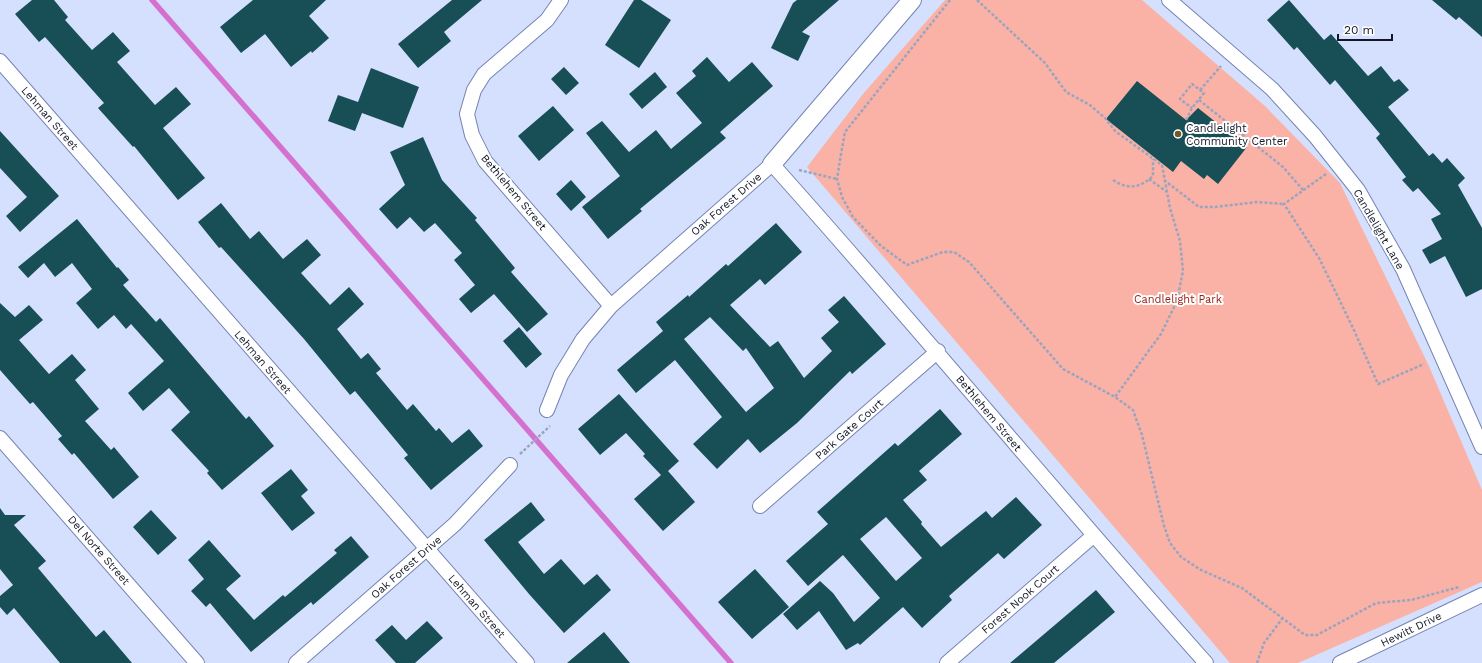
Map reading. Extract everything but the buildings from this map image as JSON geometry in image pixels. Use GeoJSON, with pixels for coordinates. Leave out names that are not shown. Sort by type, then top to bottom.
{"type":"FeatureCollection","features":[{"type":"Feature","properties":{"kind":"street","name":"Bethlehem Street"},"geometry":{"type":"LineString","coordinates":[[561,0],[547,20],[484,74],[474,90],[467,114],[472,135],[485,161],[611,306]]}},
{"type":"Feature","properties":{"kind":"street","name":"Oak Forest Drive"},"geometry":{"type":"LineString","coordinates":[[547,410],[562,375],[583,339],[611,306],[772,164],[912,0]]}},
{"type":"Feature","properties":{"kind":"street","name":"Candlelight Lane"},"geometry":{"type":"LineString","coordinates":[[1169,0],[1272,89],[1315,136],[1358,190],[1403,269],[1482,448]]}},
{"type":"Feature","properties":{"kind":"street","name":"Lehman Street"},"geometry":{"type":"LineString","coordinates":[[0,61],[527,663]]}},
{"type":"Feature","properties":{"kind":"street","name":"Bethlehem Street"},"geometry":{"type":"LineString","coordinates":[[772,164],[938,351],[1093,536],[1206,663]]}},
{"type":"Feature","properties":{"kind":"street","name":"Park Gate Court"},"geometry":{"type":"LineString","coordinates":[[760,506],[938,351]]}},
{"type":"Feature","properties":{"kind":"street","name":"Del Norte Street"},"geometry":{"type":"LineString","coordinates":[[0,438],[197,663]]}},
{"type":"Feature","properties":{"kind":"street","name":"Oak Forest Drive"},"geometry":{"type":"LineString","coordinates":[[296,663],[455,524],[513,461]]}},
{"type":"Feature","properties":{"kind":"street","name":"Forest Nook Court"},"geometry":{"type":"LineString","coordinates":[[947,663],[1093,536]]}},
{"type":"Feature","properties":{"kind":"street","name":"Hewitt Drive"},"geometry":{"type":"LineString","coordinates":[[1340,663],[1482,595]]}},
{"type":"Feature","properties":{"kind":"path"},"geometry":{"type":"LineString","coordinates":[[950,0],[845,132],[838,179],[842,197],[853,217],[881,246],[908,264],[943,252],[954,252],[969,262],[1063,369],[1115,397],[1133,410],[1142,435],[1164,526],[1170,543],[1180,557],[1201,570],[1242,588],[1305,636],[1317,635],[1376,603],[1410,600],[1463,585]]}},
{"type":"Feature","properties":{"kind":"path"},"geometry":{"type":"LineString","coordinates":[[977,0],[1045,63],[1066,92],[1090,105],[1106,119],[1115,131],[1162,165],[1164,180],[1181,248],[1183,272],[1177,301],[1161,334],[1115,397]]}},
{"type":"Feature","properties":{"kind":"path"},"geometry":{"type":"LineString","coordinates":[[1200,90],[1231,54]]}},
{"type":"Feature","properties":{"kind":"path"},"geometry":{"type":"LineString","coordinates":[[1186,120],[1192,108],[1204,93],[1192,84],[1180,99],[1192,108]]}},
{"type":"Feature","properties":{"kind":"path"},"geometry":{"type":"LineString","coordinates":[[1199,100],[1283,167],[1303,190]]}},
{"type":"Feature","properties":{"kind":"path"},"geometry":{"type":"LineString","coordinates":[[1113,180],[1122,186],[1131,187],[1145,183],[1153,176],[1153,159]]}},
{"type":"Feature","properties":{"kind":"path"},"geometry":{"type":"LineString","coordinates":[[772,164],[838,179]]}},
{"type":"Feature","properties":{"kind":"path"},"geometry":{"type":"LineString","coordinates":[[1164,180],[1198,207],[1215,207],[1258,202],[1284,204],[1337,164]]}},
{"type":"Feature","properties":{"kind":"path"},"geometry":{"type":"LineString","coordinates":[[1149,179],[1167,192]]}},
{"type":"Feature","properties":{"kind":"path"},"geometry":{"type":"LineString","coordinates":[[1284,204],[1318,258],[1354,328],[1378,384],[1424,364]]}},
{"type":"Feature","properties":{"kind":"path"},"geometry":{"type":"LineString","coordinates":[[513,461],[552,424]]}},
{"type":"Feature","properties":{"kind":"path"},"geometry":{"type":"LineString","coordinates":[[1257,663],[1264,643],[1282,619]]}},
{"type":"Feature","properties":{"kind":"green space","name":"Candlelight Park"},"geometry":{"type":"Polygon","coordinates":[[[945,0],[1142,0],[1265,106],[1340,183],[1428,364],[1482,490],[1482,582],[1298,663],[1230,663],[807,167],[863,94],[945,0]]]}},
{"type":"Feature","properties":{"kind":"waterway"},"geometry":{"type":"LineString","coordinates":[[152,0],[731,663]]}},
{"type":"Feature","properties":{"kind":"place","name":"Candlelight Community Center"},"geometry":{"type":"Point","coordinates":[1178,134]}}]}
